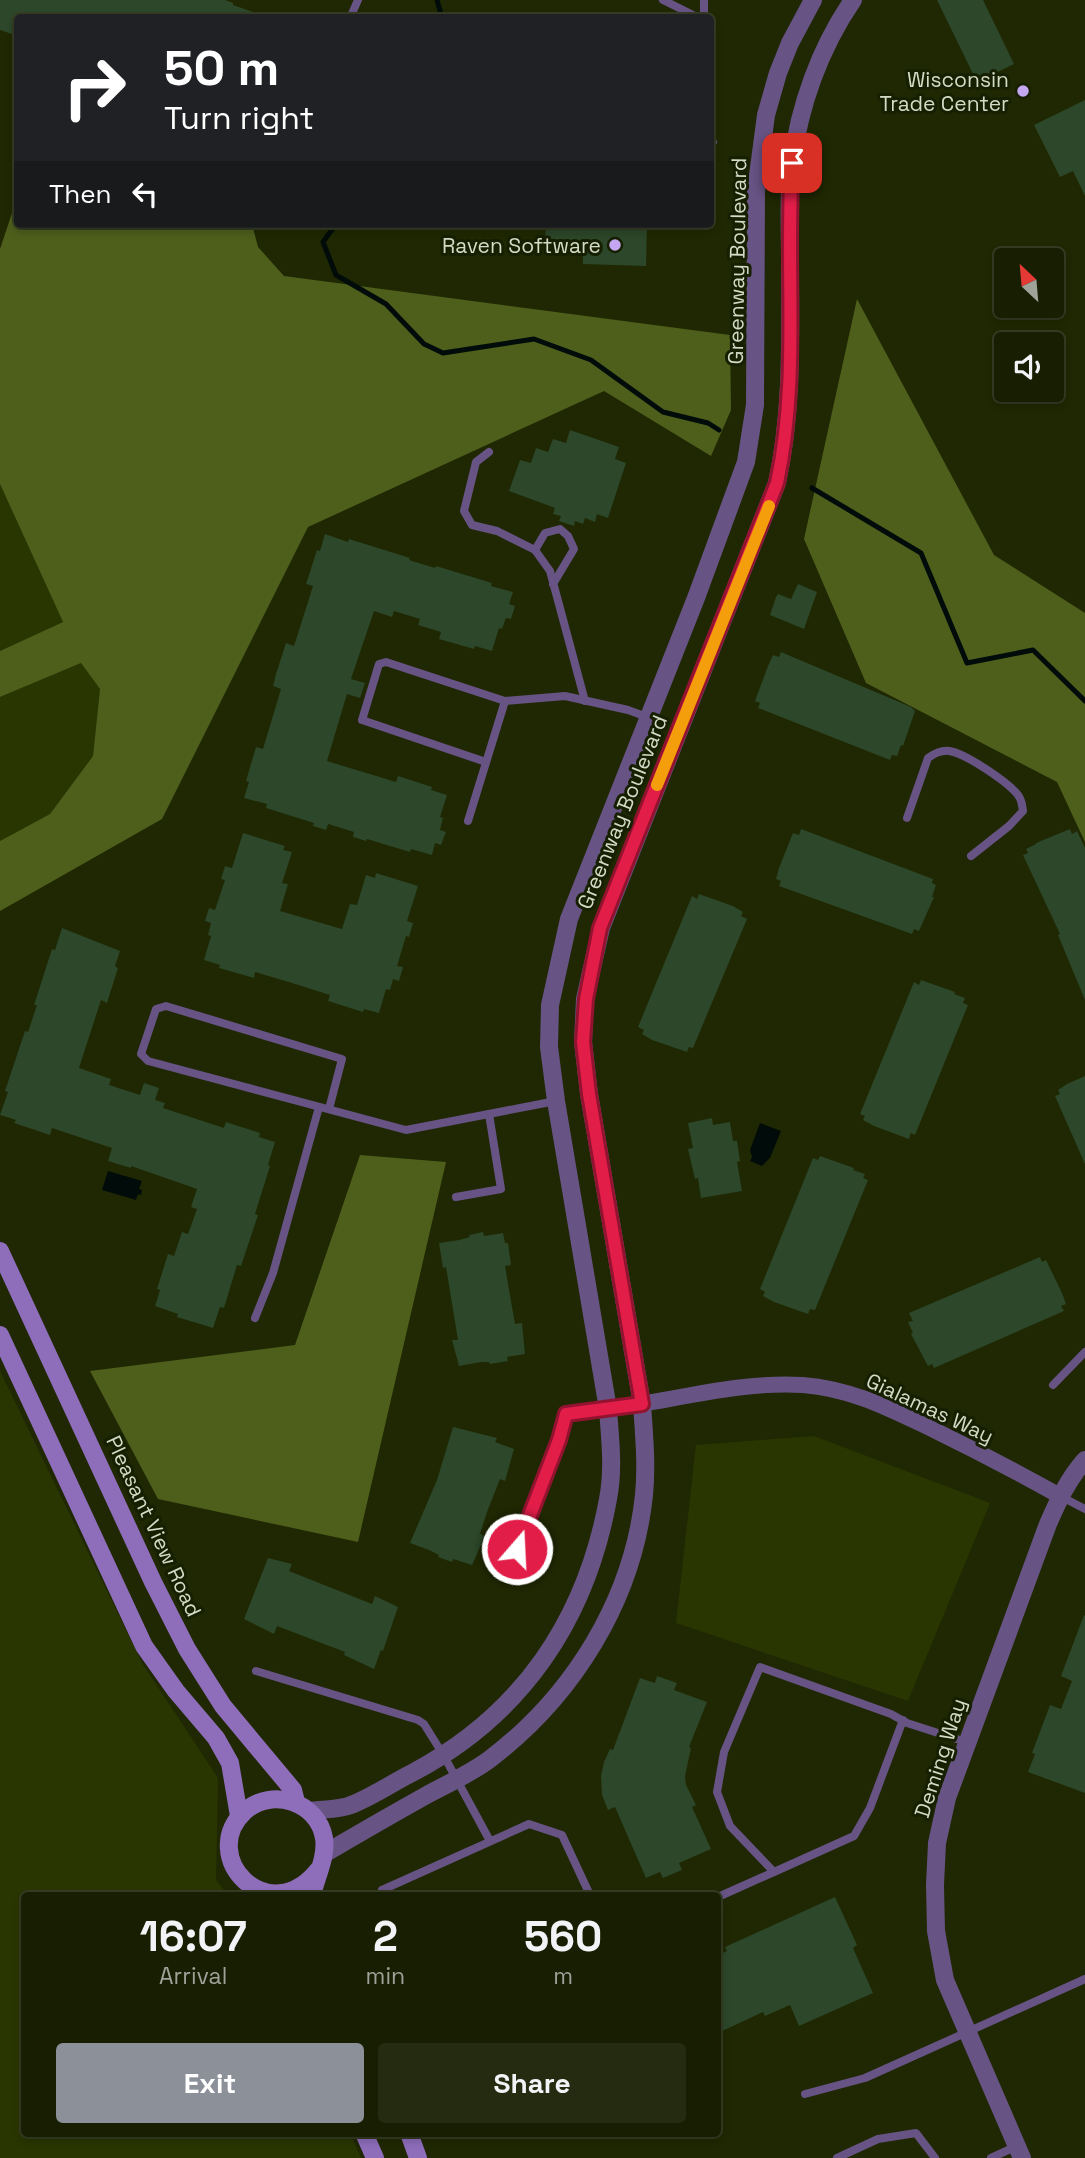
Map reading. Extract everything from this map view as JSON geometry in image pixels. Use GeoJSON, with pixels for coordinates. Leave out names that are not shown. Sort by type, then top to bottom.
{"type":"FeatureCollection","features":[{"type":"Feature","properties":{"kind":"main road","name":"Pleasant View Road"},"geometry":{"type":"LineString","coordinates":[[0,1251],[147,1570],[187,1649],[223,1706],[293,1790],[303,1807]]}},
{"type":"Feature","properties":{"kind":"main road"},"geometry":{"type":"LineString","coordinates":[[0,1335],[145,1647],[176,1691],[216,1738],[230,1763],[239,1816]]}},
{"type":"Feature","properties":{"kind":"main road"},"geometry":{"type":"LineString","coordinates":[[251,1890],[238,1874],[230,1853],[232,1830],[239,1816],[251,1806],[265,1800],[281,1798],[303,1807],[319,1823],[324,1838],[313,1892]]}},
{"type":"Feature","properties":{"kind":"main road"},"geometry":{"type":"LineString","coordinates":[[290,1892],[309,1882],[321,1862]]}},
{"type":"Feature","properties":{"kind":"main road"},"geometry":{"type":"LineString","coordinates":[[366,2137],[375,2158]]}},
{"type":"Feature","properties":{"kind":"main road"},"geometry":{"type":"LineString","coordinates":[[410,2137],[418,2158]]}},
{"type":"Feature","properties":{"kind":"street","name":"Greenway Boulevard"},"geometry":{"type":"LineString","coordinates":[[303,1807],[349,1806],[444,1756],[486,1724],[527,1682],[549,1654],[587,1580],[609,1497],[611,1453],[608,1409],[556,1101],[549,1047],[550,1005],[558,958],[569,919],[696,598],[746,463],[756,395],[757,191],[766,115],[790,43],[813,0]]}},
{"type":"Feature","properties":{"kind":"street","name":"Greenway Boulevard"},"geometry":{"type":"LineString","coordinates":[[321,1862],[488,1760],[517,1737],[548,1706],[577,1670],[601,1631],[620,1590],[634,1543],[644,1495],[642,1404],[589,1094],[583,1042],[586,999],[600,928],[777,483],[786,440],[791,381],[792,163],[803,110],[819,62],[853,0]]}},
{"type":"Feature","properties":{"kind":"street","name":"Gialamas Way"},"geometry":{"type":"LineString","coordinates":[[608,1409],[759,1385],[803,1385],[838,1390],[867,1398],[951,1438],[1060,1496]]}},
{"type":"Feature","properties":{"kind":"street","name":"Deming Way"},"geometry":{"type":"LineString","coordinates":[[1020,2152],[945,1980],[936,1931],[937,1843],[947,1798],[966,1742],[1060,1496],[1076,1469],[1085,1460]]}},
{"type":"Feature","properties":{"kind":"lane"},"geometry":{"type":"LineString","coordinates":[[663,0],[693,14]]}},
{"type":"Feature","properties":{"kind":"lane"},"geometry":{"type":"LineString","coordinates":[[489,452],[476,462],[464,511],[472,525],[497,531],[536,550],[550,571],[585,701]]}},
{"type":"Feature","properties":{"kind":"lane"},"geometry":{"type":"LineString","coordinates":[[536,550],[545,533],[560,529],[568,536],[574,549],[553,584]]}},
{"type":"Feature","properties":{"kind":"lane"},"geometry":{"type":"LineString","coordinates":[[486,762],[362,720],[379,664],[386,662],[505,701],[565,696],[647,717]]}},
{"type":"Feature","properties":{"kind":"lane"},"geometry":{"type":"LineString","coordinates":[[468,821],[505,701]]}},
{"type":"Feature","properties":{"kind":"lane"},"geometry":{"type":"LineString","coordinates":[[907,818],[929,758],[941,751],[951,751],[965,757],[1011,789],[1022,802],[1023,811],[1009,826],[971,856]]}},
{"type":"Feature","properties":{"kind":"lane"},"geometry":{"type":"LineString","coordinates":[[329,1109],[342,1059],[166,1006],[156,1009],[141,1054],[148,1061],[406,1130],[556,1101]]}},
{"type":"Feature","properties":{"kind":"lane"},"geometry":{"type":"LineString","coordinates":[[255,1318],[273,1273],[319,1107]]}},
{"type":"Feature","properties":{"kind":"lane"},"geometry":{"type":"LineString","coordinates":[[456,1197],[502,1189],[489,1114]]}},
{"type":"Feature","properties":{"kind":"lane"},"geometry":{"type":"LineString","coordinates":[[1053,1385],[1085,1352]]}},
{"type":"Feature","properties":{"kind":"lane"},"geometry":{"type":"LineString","coordinates":[[517,1549],[559,1440],[566,1414],[608,1409]]}},
{"type":"Feature","properties":{"kind":"lane"},"geometry":{"type":"LineString","coordinates":[[1060,1496],[1085,1508]]}},
{"type":"Feature","properties":{"kind":"lane"},"geometry":{"type":"LineString","coordinates":[[774,1872],[730,1826],[717,1792],[724,1752],[760,1667],[966,1742]]}},
{"type":"Feature","properties":{"kind":"lane"},"geometry":{"type":"LineString","coordinates":[[256,1671],[424,1724],[490,1842]]}},
{"type":"Feature","properties":{"kind":"lane"},"geometry":{"type":"LineString","coordinates":[[721,1897],[854,1836],[870,1808],[903,1720]]}},
{"type":"Feature","properties":{"kind":"lane"},"geometry":{"type":"LineString","coordinates":[[383,1892],[382,1890],[529,1824],[562,1835],[589,1892]]}},
{"type":"Feature","properties":{"kind":"lane"},"geometry":{"type":"LineString","coordinates":[[805,2094],[865,2078],[1085,1979]]}},
{"type":"Feature","properties":{"kind":"lane"},"geometry":{"type":"LineString","coordinates":[[837,2158],[878,2139],[916,2133],[935,2158]]}},
{"type":"Feature","properties":{"kind":"lane"},"geometry":{"type":"LineString","coordinates":[[991,2158],[1020,2152]]}},
{"type":"Feature","properties":{"kind":"green space"},"geometry":{"type":"Polygon","coordinates":[[[14,207],[14,228],[253,228],[258,247],[284,276],[730,335],[731,410],[711,456],[604,391],[308,527],[162,819],[0,911],[0,841],[50,814],[93,756],[100,689],[81,663],[0,697],[0,651],[63,622],[0,484],[0,249],[14,207]]]}},
{"type":"Feature","properties":{"kind":"green space"},"geometry":{"type":"Polygon","coordinates":[[[857,299],[994,555],[1085,613],[1085,842],[1057,782],[866,683],[804,539],[857,299]]]}},
{"type":"Feature","properties":{"kind":"green space"},"geometry":{"type":"Polygon","coordinates":[[[0,484],[63,622],[0,651],[0,484]]]}},
{"type":"Feature","properties":{"kind":"green space"},"geometry":{"type":"Polygon","coordinates":[[[81,663],[100,689],[93,756],[50,814],[0,841],[0,697],[81,663]]]}},
{"type":"Feature","properties":{"kind":"green space"},"geometry":{"type":"Polygon","coordinates":[[[360,1155],[446,1162],[358,1542],[158,1499],[90,1371],[295,1345],[360,1155]]]}},
{"type":"Feature","properties":{"kind":"green space"},"geometry":{"type":"Polygon","coordinates":[[[0,1371],[142,1663],[218,1778],[216,1880],[226,1892],[21,1892],[21,2137],[352,2137],[361,2158],[0,2158],[0,1371]]]}},
{"type":"Feature","properties":{"kind":"green space"},"geometry":{"type":"Polygon","coordinates":[[[814,1436],[990,1503],[908,1701],[676,1623],[696,1445],[814,1436]]]}},
{"type":"Feature","properties":{"kind":"shaded area"},"geometry":{"type":"Polygon","coordinates":[[[760,1123],[781,1131],[770,1158],[762,1166],[750,1161],[750,1150],[760,1123]]]}},
{"type":"Feature","properties":{"kind":"shaded area"},"geometry":{"type":"Polygon","coordinates":[[[108,1171],[142,1181],[139,1189],[142,1190],[141,1195],[138,1194],[136,1200],[102,1190],[108,1171]]]}},
{"type":"Feature","properties":{"kind":"building"},"geometry":{"type":"Polygon","coordinates":[[[0,0],[225,0],[259,14],[14,14],[14,35],[0,30],[0,0]]]}},
{"type":"Feature","properties":{"kind":"building"},"geometry":{"type":"Polygon","coordinates":[[[937,0],[983,0],[1014,64],[977,82],[937,0]]]}},
{"type":"Feature","properties":{"kind":"building"},"geometry":{"type":"Polygon","coordinates":[[[1085,100],[1085,196],[1073,171],[1060,177],[1034,125],[1085,100]]]}},
{"type":"Feature","properties":{"kind":"building","name":"Raven Software"},"geometry":{"type":"Polygon","coordinates":[[[546,228],[647,228],[646,266],[583,264],[583,244],[545,243],[546,228]]]}},
{"type":"Feature","properties":{"kind":"building"},"geometry":{"type":"Polygon","coordinates":[[[570,430],[619,447],[615,459],[626,463],[608,518],[597,514],[595,522],[585,518],[583,524],[575,521],[574,526],[559,521],[561,516],[553,514],[555,508],[509,491],[520,460],[531,463],[536,448],[548,452],[553,439],[566,443],[570,430]]]}},
{"type":"Feature","properties":{"kind":"building"},"geometry":{"type":"Polygon","coordinates":[[[325,534],[492,583],[491,586],[513,592],[509,604],[515,606],[511,619],[506,618],[502,629],[499,628],[492,651],[439,639],[441,632],[418,625],[420,619],[394,611],[392,617],[374,611],[351,679],[365,683],[360,698],[347,694],[327,761],[396,782],[398,776],[447,795],[440,817],[443,818],[440,830],[446,832],[441,845],[435,843],[432,855],[411,849],[410,852],[367,839],[366,841],[353,837],[354,832],[328,824],[326,830],[313,826],[314,823],[266,808],[267,804],[244,798],[256,747],[263,749],[281,689],[273,686],[276,674],[286,643],[294,646],[313,586],[306,584],[325,534]]]}},
{"type":"Feature","properties":{"kind":"building"},"geometry":{"type":"Polygon","coordinates":[[[798,584],[817,592],[804,629],[770,615],[778,594],[791,599],[798,584]]]}},
{"type":"Feature","properties":{"kind":"building"},"geometry":{"type":"Polygon","coordinates":[[[781,652],[911,707],[915,711],[897,756],[892,755],[890,760],[758,708],[760,703],[755,701],[768,666],[773,655],[779,657],[781,652]]]}},
{"type":"Feature","properties":{"kind":"building"},"geometry":{"type":"Polygon","coordinates":[[[801,829],[933,879],[932,883],[936,885],[934,897],[919,931],[914,929],[912,934],[779,886],[781,881],[776,879],[779,868],[793,833],[799,835],[801,829]]]}},
{"type":"Feature","properties":{"kind":"building"},"geometry":{"type":"Polygon","coordinates":[[[1070,829],[1072,834],[1077,831],[1085,848],[1085,1000],[1058,935],[1060,934],[1023,855],[1028,853],[1026,849],[1036,843],[1070,829]]]}},
{"type":"Feature","properties":{"kind":"building"},"geometry":{"type":"Polygon","coordinates":[[[243,833],[285,846],[283,850],[292,852],[282,883],[288,884],[280,911],[342,929],[350,904],[357,905],[366,875],[375,878],[376,873],[418,886],[407,921],[413,923],[397,966],[403,967],[399,981],[393,979],[390,990],[386,989],[379,1013],[364,1009],[363,1012],[328,1001],[330,995],[255,972],[254,978],[219,968],[220,965],[204,960],[211,936],[208,935],[211,923],[205,921],[209,908],[215,910],[225,880],[221,879],[225,866],[232,868],[243,833]]]}},
{"type":"Feature","properties":{"kind":"building"},"geometry":{"type":"Polygon","coordinates":[[[699,894],[733,906],[743,912],[741,916],[747,919],[693,1048],[689,1047],[687,1052],[652,1040],[642,1034],[644,1030],[638,1027],[692,896],[697,899],[699,894]]]}},
{"type":"Feature","properties":{"kind":"building"},"geometry":{"type":"Polygon","coordinates":[[[62,928],[120,951],[115,966],[118,968],[107,1003],[101,1000],[79,1068],[111,1079],[109,1085],[140,1095],[144,1083],[159,1088],[155,1100],[165,1103],[163,1108],[224,1128],[226,1122],[260,1133],[259,1137],[275,1142],[255,1214],[258,1215],[241,1266],[237,1265],[224,1308],[220,1307],[213,1328],[177,1317],[178,1314],[155,1306],[160,1290],[157,1289],[168,1254],[174,1256],[182,1232],[188,1234],[197,1209],[191,1207],[197,1189],[131,1166],[108,1161],[112,1148],[52,1128],[50,1135],[14,1123],[16,1120],[0,1115],[25,1031],[28,1032],[37,1005],[34,1005],[52,949],[55,950],[62,928]]]}},
{"type":"Feature","properties":{"kind":"building"},"geometry":{"type":"Polygon","coordinates":[[[921,980],[955,992],[954,994],[965,998],[963,1003],[968,1005],[915,1135],[911,1133],[909,1139],[874,1126],[863,1120],[865,1116],[860,1114],[914,982],[919,985],[921,980]]]}},
{"type":"Feature","properties":{"kind":"building"},"geometry":{"type":"Polygon","coordinates":[[[1085,1076],[1085,1164],[1055,1096],[1060,1094],[1058,1090],[1067,1084],[1085,1076]]]}},
{"type":"Feature","properties":{"kind":"building"},"geometry":{"type":"Polygon","coordinates":[[[712,1118],[713,1125],[730,1122],[733,1141],[737,1141],[742,1191],[701,1198],[698,1178],[695,1179],[688,1149],[693,1148],[688,1123],[712,1118]]]}},
{"type":"Feature","properties":{"kind":"building"},"geometry":{"type":"Polygon","coordinates":[[[820,1156],[854,1168],[853,1170],[865,1174],[863,1178],[868,1180],[815,1310],[810,1309],[808,1314],[774,1302],[763,1296],[765,1292],[760,1289],[813,1158],[818,1160],[820,1156]]]}},
{"type":"Feature","properties":{"kind":"building"},"geometry":{"type":"Polygon","coordinates":[[[483,1232],[484,1236],[503,1233],[505,1243],[508,1243],[511,1265],[505,1266],[515,1324],[522,1323],[525,1354],[507,1357],[508,1361],[459,1366],[452,1340],[458,1340],[446,1267],[443,1268],[439,1243],[483,1232]]]}},
{"type":"Feature","properties":{"kind":"building"},"geometry":{"type":"Polygon","coordinates":[[[1040,1257],[1042,1262],[1046,1260],[1062,1293],[1066,1304],[1061,1306],[1064,1311],[934,1368],[932,1364],[928,1366],[911,1334],[913,1333],[908,1322],[913,1321],[909,1313],[1040,1257]]]}},
{"type":"Feature","properties":{"kind":"building"},"geometry":{"type":"Polygon","coordinates":[[[453,1427],[497,1438],[495,1442],[514,1449],[505,1481],[500,1479],[487,1512],[480,1534],[485,1536],[472,1565],[453,1559],[452,1562],[410,1543],[437,1480],[453,1427]]]}},
{"type":"Feature","properties":{"kind":"building"},"geometry":{"type":"Polygon","coordinates":[[[268,1558],[292,1564],[289,1571],[372,1604],[375,1596],[398,1607],[374,1669],[344,1655],[345,1652],[277,1626],[274,1634],[244,1619],[268,1558]]]}},
{"type":"Feature","properties":{"kind":"building"},"geometry":{"type":"Polygon","coordinates":[[[1084,1615],[1085,1793],[1028,1772],[1035,1754],[1032,1753],[1050,1705],[1061,1709],[1072,1681],[1061,1676],[1084,1615]]]}},
{"type":"Feature","properties":{"kind":"building"},"geometry":{"type":"Polygon","coordinates":[[[657,1676],[677,1683],[674,1690],[707,1702],[689,1747],[691,1748],[685,1776],[686,1785],[696,1805],[692,1807],[711,1849],[679,1863],[682,1870],[663,1878],[660,1872],[646,1878],[615,1807],[608,1810],[602,1795],[601,1776],[604,1762],[610,1749],[613,1750],[640,1678],[655,1683],[657,1676]]]}},
{"type":"Feature","properties":{"kind":"building"},"geometry":{"type":"Polygon","coordinates":[[[835,1897],[857,1945],[853,1948],[873,1993],[799,2026],[790,2005],[765,2016],[763,2012],[721,2032],[721,1954],[727,1951],[725,1947],[835,1897]]]}},
{"type":"Feature","properties":{"kind":"waterway"},"geometry":{"type":"LineString","coordinates":[[437,0],[441,14]]}},
{"type":"Feature","properties":{"kind":"waterway"},"geometry":{"type":"LineString","coordinates":[[333,228],[323,242],[336,275],[386,304],[424,344],[443,353],[534,339],[591,360],[663,412],[708,423],[719,430]]}},
{"type":"Feature","properties":{"kind":"waterway"},"geometry":{"type":"LineString","coordinates":[[812,488],[921,553],[967,663],[1033,650],[1085,701]]}},
{"type":"Feature","properties":{"kind":"slow traffic"},"geometry":{"type":"LineString","coordinates":[[657,785],[769,506]]}},
{"type":"Feature","properties":{"kind":"place","name":"Wisconsin Trade Center"},"geometry":{"type":"Point","coordinates":[1023,91]}},
{"type":"Feature","properties":{"kind":"place","name":"Raven Software"},"geometry":{"type":"Point","coordinates":[615,245]}},
{"type":"Feature","properties":{"kind":"route"},"geometry":{"type":"LineString","coordinates":[[517,1549],[539,1486],[559,1440],[566,1414],[642,1404],[589,1094],[583,1042],[586,999],[600,928],[777,483],[784,450],[791,381],[792,163]]}}]}
